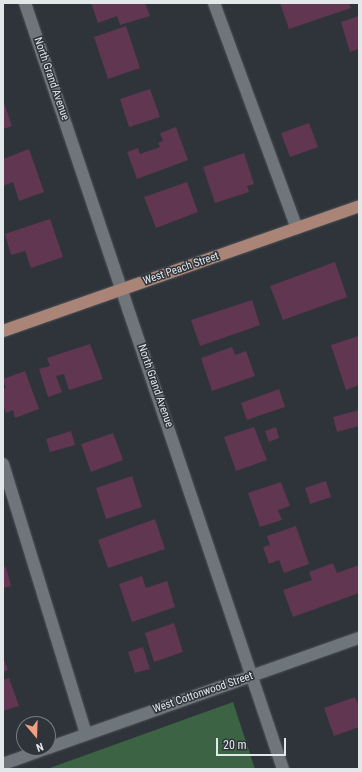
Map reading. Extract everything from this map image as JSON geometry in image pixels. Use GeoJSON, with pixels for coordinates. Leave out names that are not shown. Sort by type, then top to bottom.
{"type":"FeatureCollection","features":[{"type":"Feature","properties":{"kind":"main road","name":"West Peach Street"},"geometry":{"type":"LineString","coordinates":[[3,331],[359,206]]}},
{"type":"Feature","properties":{"kind":"street","name":"North Grand Avenue"},"geometry":{"type":"LineString","coordinates":[[25,3],[123,289],[283,769]]}},
{"type":"Feature","properties":{"kind":"street"},"geometry":{"type":"LineString","coordinates":[[214,3],[297,228]]}},
{"type":"Feature","properties":{"kind":"street"},"geometry":{"type":"LineString","coordinates":[[3,464],[86,734]]}},
{"type":"Feature","properties":{"kind":"street","name":"West Cottonwood Street"},"geometry":{"type":"LineString","coordinates":[[56,745],[359,638]]}},
{"type":"Feature","properties":{"kind":"street","name":"West Cottonwood Street"},"geometry":{"type":"LineString","coordinates":[[3,764],[26,756]]}},
{"type":"Feature","properties":{"kind":"green space"},"geometry":{"type":"Polygon","coordinates":[[[233,702],[255,769],[47,769],[233,702]]]}},
{"type":"Feature","properties":{"kind":"building"},"geometry":{"type":"Polygon","coordinates":[[[91,3],[145,3],[150,16],[120,25],[117,16],[98,23],[91,3]]]}},
{"type":"Feature","properties":{"kind":"building"},"geometry":{"type":"Polygon","coordinates":[[[280,3],[349,3],[351,8],[289,29],[280,3]]]}},
{"type":"Feature","properties":{"kind":"building"},"geometry":{"type":"Polygon","coordinates":[[[359,16],[359,49],[350,52],[341,22],[359,16]]]}},
{"type":"Feature","properties":{"kind":"building"},"geometry":{"type":"Polygon","coordinates":[[[126,26],[140,68],[108,79],[94,37],[126,26]]]}},
{"type":"Feature","properties":{"kind":"building"},"geometry":{"type":"Polygon","coordinates":[[[150,89],[160,117],[129,127],[120,99],[150,89]]]}},
{"type":"Feature","properties":{"kind":"building"},"geometry":{"type":"Polygon","coordinates":[[[3,100],[12,126],[3,129],[3,100]]]}},
{"type":"Feature","properties":{"kind":"building"},"geometry":{"type":"Polygon","coordinates":[[[309,123],[318,147],[290,157],[281,133],[309,123]]]}},
{"type":"Feature","properties":{"kind":"building"},"geometry":{"type":"Polygon","coordinates":[[[176,127],[188,160],[137,179],[127,152],[138,148],[140,154],[160,147],[158,143],[163,141],[160,133],[176,127]]]}},
{"type":"Feature","properties":{"kind":"building"},"geometry":{"type":"Polygon","coordinates":[[[29,149],[44,192],[19,201],[13,182],[3,186],[3,159],[29,149]]]}},
{"type":"Feature","properties":{"kind":"building"},"geometry":{"type":"Polygon","coordinates":[[[244,153],[254,184],[247,186],[249,192],[215,203],[203,167],[244,153]]]}},
{"type":"Feature","properties":{"kind":"building"},"geometry":{"type":"Polygon","coordinates":[[[187,182],[198,212],[156,228],[144,197],[187,182]]]}},
{"type":"Feature","properties":{"kind":"building"},"geometry":{"type":"Polygon","coordinates":[[[50,219],[63,257],[31,268],[25,251],[11,255],[5,234],[50,219]]]}},
{"type":"Feature","properties":{"kind":"building"},"geometry":{"type":"Polygon","coordinates":[[[335,262],[347,297],[283,320],[270,286],[335,262]]]}},
{"type":"Feature","properties":{"kind":"building"},"geometry":{"type":"Polygon","coordinates":[[[252,300],[260,325],[200,346],[191,320],[252,300]]]}},
{"type":"Feature","properties":{"kind":"building"},"geometry":{"type":"Polygon","coordinates":[[[358,336],[359,385],[346,390],[331,345],[358,336]]]}},
{"type":"Feature","properties":{"kind":"building"},"geometry":{"type":"Polygon","coordinates":[[[90,344],[103,379],[69,390],[64,374],[56,376],[62,392],[48,397],[39,369],[50,366],[47,358],[90,344]]]}},
{"type":"Feature","properties":{"kind":"building"},"geometry":{"type":"Polygon","coordinates":[[[232,347],[235,355],[246,351],[255,376],[212,391],[201,358],[232,347]]]}},
{"type":"Feature","properties":{"kind":"building"},"geometry":{"type":"Polygon","coordinates":[[[25,371],[39,409],[15,418],[13,410],[6,413],[3,405],[3,389],[6,388],[3,379],[25,371]]]}},
{"type":"Feature","properties":{"kind":"building"},"geometry":{"type":"Polygon","coordinates":[[[279,389],[285,407],[247,420],[241,403],[279,389]]]}},
{"type":"Feature","properties":{"kind":"building"},"geometry":{"type":"Polygon","coordinates":[[[359,410],[359,426],[337,432],[333,417],[359,410]]]}},
{"type":"Feature","properties":{"kind":"building"},"geometry":{"type":"Polygon","coordinates":[[[254,427],[267,460],[236,471],[224,437],[254,427]]]}},
{"type":"Feature","properties":{"kind":"building"},"geometry":{"type":"Polygon","coordinates":[[[276,427],[279,438],[269,442],[265,431],[276,427]]]}},
{"type":"Feature","properties":{"kind":"building"},"geometry":{"type":"Polygon","coordinates":[[[71,431],[75,445],[50,452],[46,439],[71,431]]]}},
{"type":"Feature","properties":{"kind":"building"},"geometry":{"type":"Polygon","coordinates":[[[113,433],[123,460],[91,472],[81,444],[113,433]]]}},
{"type":"Feature","properties":{"kind":"building"},"geometry":{"type":"Polygon","coordinates":[[[132,476],[142,507],[106,519],[96,488],[132,476]]]}},
{"type":"Feature","properties":{"kind":"building"},"geometry":{"type":"Polygon","coordinates":[[[326,481],[331,497],[310,504],[305,488],[326,481]]]}},
{"type":"Feature","properties":{"kind":"building"},"geometry":{"type":"Polygon","coordinates":[[[281,482],[290,506],[278,510],[282,520],[260,527],[248,493],[281,482]]]}},
{"type":"Feature","properties":{"kind":"building"},"geometry":{"type":"Polygon","coordinates":[[[155,519],[165,549],[108,568],[98,540],[155,519]]]}},
{"type":"Feature","properties":{"kind":"building"},"geometry":{"type":"Polygon","coordinates":[[[296,526],[309,564],[284,573],[279,560],[269,564],[263,547],[270,545],[267,536],[296,526]]]}},
{"type":"Feature","properties":{"kind":"building"},"geometry":{"type":"Polygon","coordinates":[[[333,563],[337,573],[359,565],[359,593],[293,617],[283,590],[312,580],[309,572],[333,563]]]}},
{"type":"Feature","properties":{"kind":"building"},"geometry":{"type":"Polygon","coordinates":[[[6,567],[11,586],[3,588],[3,568],[6,567]]]}},
{"type":"Feature","properties":{"kind":"building"},"geometry":{"type":"Polygon","coordinates":[[[142,576],[146,588],[167,581],[175,607],[132,622],[119,584],[142,576]]]}},
{"type":"Feature","properties":{"kind":"building"},"geometry":{"type":"Polygon","coordinates":[[[174,623],[183,652],[154,662],[145,633],[174,623]]]}},
{"type":"Feature","properties":{"kind":"building"},"geometry":{"type":"Polygon","coordinates":[[[143,647],[150,669],[135,673],[128,652],[143,647]]]}},
{"type":"Feature","properties":{"kind":"building"},"geometry":{"type":"Polygon","coordinates":[[[3,657],[8,670],[3,672],[3,657]]]}},
{"type":"Feature","properties":{"kind":"building"},"geometry":{"type":"Polygon","coordinates":[[[9,678],[19,706],[3,711],[3,680],[9,678]]]}},
{"type":"Feature","properties":{"kind":"building"},"geometry":{"type":"Polygon","coordinates":[[[355,697],[359,706],[359,727],[334,736],[324,708],[355,697]]]}}]}
